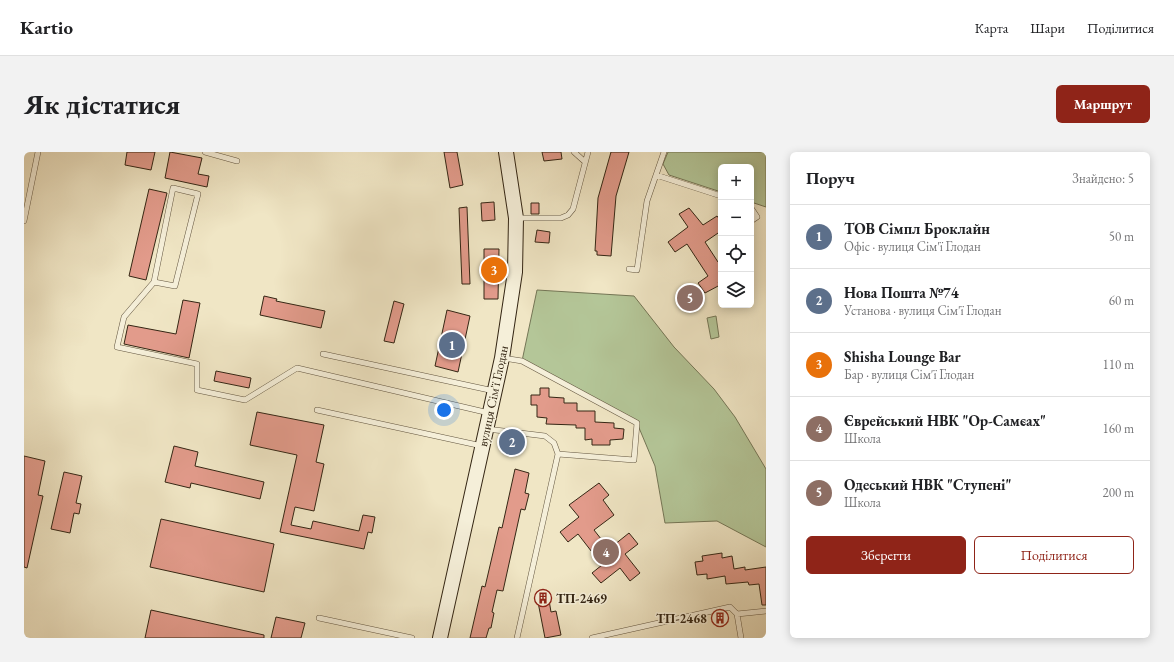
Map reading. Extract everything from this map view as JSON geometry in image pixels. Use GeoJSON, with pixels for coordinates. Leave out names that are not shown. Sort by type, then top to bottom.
{"type":"FeatureCollection","features":[{"type":"Feature","properties":{"kind":"street","name":"вулиця Сім'ї Глодан"},"geometry":{"type":"LineString","coordinates":[[440,638],[502,358],[515,272],[516,218],[506,152]]}},
{"type":"Feature","properties":{"kind":"lane"},"geometry":{"type":"LineString","coordinates":[[24,221],[38,152]]}},
{"type":"Feature","properties":{"kind":"lane"},"geometry":{"type":"LineString","coordinates":[[206,152],[237,160]]}},
{"type":"Feature","properties":{"kind":"lane"},"geometry":{"type":"LineString","coordinates":[[574,152],[584,161]]}},
{"type":"Feature","properties":{"kind":"lane"},"geometry":{"type":"LineString","coordinates":[[516,218],[561,218],[568,215],[573,209],[584,161],[588,152]]}},
{"type":"Feature","properties":{"kind":"lane"},"geometry":{"type":"LineString","coordinates":[[630,269],[637,270],[644,220],[664,152]]}},
{"type":"Feature","properties":{"kind":"lane"},"geometry":{"type":"LineString","coordinates":[[656,175],[718,195]]}},
{"type":"Feature","properties":{"kind":"lane"},"geometry":{"type":"LineString","coordinates":[[154,282],[175,286],[198,194],[173,188],[154,282],[124,316],[117,347],[197,364],[197,390],[245,400],[297,368],[490,413]]}},
{"type":"Feature","properties":{"kind":"lane"},"geometry":{"type":"LineString","coordinates":[[323,354],[495,391]]}},
{"type":"Feature","properties":{"kind":"lane"},"geometry":{"type":"LineString","coordinates":[[502,358],[522,361],[637,422],[634,460],[558,454]]}},
{"type":"Feature","properties":{"kind":"lane"},"geometry":{"type":"LineString","coordinates":[[317,410],[483,446]]}},
{"type":"Feature","properties":{"kind":"lane"},"geometry":{"type":"LineString","coordinates":[[487,429],[545,436],[554,443],[558,454],[517,638]]}},
{"type":"Feature","properties":{"kind":"lane"},"geometry":{"type":"LineString","coordinates":[[592,638],[730,607],[737,614],[741,638]]}},
{"type":"Feature","properties":{"kind":"lane"},"geometry":{"type":"LineString","coordinates":[[737,614],[766,611]]}},
{"type":"Feature","properties":{"kind":"lane"},"geometry":{"type":"LineString","coordinates":[[319,618],[412,638]]}},
{"type":"Feature","properties":{"kind":"green space"},"geometry":{"type":"Polygon","coordinates":[[[668,152],[766,152],[766,207],[754,203],[754,164],[718,164],[718,191],[669,175],[663,164],[668,152]]]}},
{"type":"Feature","properties":{"kind":"green space"},"geometry":{"type":"Polygon","coordinates":[[[537,290],[634,296],[674,347],[714,389],[735,417],[766,469],[766,547],[717,521],[665,523],[655,466],[637,423],[522,361],[537,290]]]}},
{"type":"Feature","properties":{"kind":"green space"},"geometry":{"type":"Polygon","coordinates":[[[716,316],[719,337],[711,339],[707,318],[716,316]]]}},
{"type":"Feature","properties":{"kind":"building"},"geometry":{"type":"Polygon","coordinates":[[[127,152],[155,152],[151,170],[125,165],[127,152]]]}},
{"type":"Feature","properties":{"kind":"building"},"geometry":{"type":"Polygon","coordinates":[[[170,152],[202,158],[198,174],[209,176],[207,187],[165,178],[170,152]]]}},
{"type":"Feature","properties":{"kind":"building"},"geometry":{"type":"Polygon","coordinates":[[[444,152],[457,152],[463,185],[450,188],[444,152]]]}},
{"type":"Feature","properties":{"kind":"building"},"geometry":{"type":"Polygon","coordinates":[[[542,152],[561,152],[562,159],[544,161],[542,152]]]}},
{"type":"Feature","properties":{"kind":"building"},"geometry":{"type":"Polygon","coordinates":[[[611,152],[629,152],[616,196],[611,256],[597,255],[597,251],[595,251],[598,198],[611,152]]]}},
{"type":"Feature","properties":{"kind":"building"},"geometry":{"type":"Polygon","coordinates":[[[149,189],[167,193],[146,280],[129,276],[149,189]]]}},
{"type":"Feature","properties":{"kind":"building"},"geometry":{"type":"Polygon","coordinates":[[[494,202],[495,220],[482,221],[481,203],[494,202]]]}},
{"type":"Feature","properties":{"kind":"building"},"geometry":{"type":"Polygon","coordinates":[[[531,203],[539,203],[539,214],[531,214],[531,203]]]}},
{"type":"Feature","properties":{"kind":"building"},"geometry":{"type":"Polygon","coordinates":[[[467,207],[470,284],[462,284],[459,208],[467,207]]]}},
{"type":"Feature","properties":{"kind":"building"},"geometry":{"type":"Polygon","coordinates":[[[689,208],[703,225],[717,216],[718,217],[718,233],[705,242],[718,262],[718,286],[705,293],[698,283],[708,276],[687,244],[675,252],[668,242],[688,227],[679,214],[689,208]]]}},
{"type":"Feature","properties":{"kind":"building"},"geometry":{"type":"Polygon","coordinates":[[[537,230],[550,232],[549,243],[535,242],[537,230]]]}},
{"type":"Feature","properties":{"kind":"building"},"geometry":{"type":"Polygon","coordinates":[[[484,249],[499,249],[498,299],[484,299],[484,249]]]}},
{"type":"Feature","properties":{"kind":"building"},"geometry":{"type":"Polygon","coordinates":[[[264,296],[277,299],[276,301],[325,311],[321,328],[260,315],[264,296]]]}},
{"type":"Feature","properties":{"kind":"building"},"geometry":{"type":"Polygon","coordinates":[[[183,300],[200,303],[189,358],[124,344],[128,325],[176,334],[183,300]]]}},
{"type":"Feature","properties":{"kind":"building"},"geometry":{"type":"Polygon","coordinates":[[[394,301],[404,304],[394,343],[384,341],[394,301]]]}},
{"type":"Feature","properties":{"kind":"building"},"geometry":{"type":"Polygon","coordinates":[[[447,310],[470,316],[458,372],[435,366],[447,310]]]}},
{"type":"Feature","properties":{"kind":"building"},"geometry":{"type":"Polygon","coordinates":[[[216,371],[251,378],[249,388],[214,381],[216,371]]]}},
{"type":"Feature","properties":{"kind":"building"},"geometry":{"type":"Polygon","coordinates":[[[540,388],[549,388],[549,397],[564,398],[564,403],[577,403],[577,411],[595,411],[595,422],[614,423],[614,428],[624,429],[623,439],[610,440],[610,445],[592,445],[592,439],[585,440],[585,428],[576,428],[576,425],[546,424],[547,418],[537,417],[537,405],[531,405],[531,395],[540,395],[540,388]]]}},
{"type":"Feature","properties":{"kind":"building"},"geometry":{"type":"Polygon","coordinates":[[[257,412],[324,425],[316,462],[324,464],[314,511],[295,507],[291,525],[311,529],[313,521],[359,531],[363,515],[375,517],[372,533],[368,532],[364,549],[280,532],[297,455],[250,445],[257,412]]]}},
{"type":"Feature","properties":{"kind":"building"},"geometry":{"type":"Polygon","coordinates":[[[174,446],[198,452],[195,466],[264,482],[260,499],[191,483],[190,488],[165,482],[174,446]]]}},
{"type":"Feature","properties":{"kind":"building"},"geometry":{"type":"Polygon","coordinates":[[[24,456],[45,461],[38,495],[43,496],[27,568],[24,567],[24,456]]]}},
{"type":"Feature","properties":{"kind":"building"},"geometry":{"type":"Polygon","coordinates":[[[515,469],[529,473],[525,493],[529,494],[525,510],[521,509],[503,591],[497,590],[492,612],[494,613],[491,628],[489,628],[486,638],[470,638],[482,586],[485,587],[499,527],[502,528],[515,469]]]}},
{"type":"Feature","properties":{"kind":"building"},"geometry":{"type":"Polygon","coordinates":[[[64,472],[82,476],[76,503],[81,504],[79,514],[74,513],[70,533],[51,529],[64,472]]]}},
{"type":"Feature","properties":{"kind":"building"},"geometry":{"type":"Polygon","coordinates":[[[599,483],[609,495],[603,500],[614,515],[594,530],[609,549],[629,533],[638,544],[625,554],[640,573],[630,581],[620,568],[601,583],[592,573],[602,565],[578,534],[568,542],[560,532],[579,517],[569,505],[599,483]]]}},
{"type":"Feature","properties":{"kind":"building"},"geometry":{"type":"Polygon","coordinates":[[[161,519],[274,544],[264,592],[150,567],[161,519]]]}},
{"type":"Feature","properties":{"kind":"building"},"geometry":{"type":"Polygon","coordinates":[[[722,553],[722,558],[732,556],[734,569],[745,567],[745,570],[766,567],[766,605],[762,605],[759,584],[749,585],[748,582],[726,584],[725,576],[707,579],[707,574],[697,575],[695,562],[703,561],[702,556],[722,553]]]}},
{"type":"Feature","properties":{"kind":"building"},"geometry":{"type":"Polygon","coordinates":[[[548,594],[551,612],[556,611],[561,635],[545,638],[537,597],[548,594]]]}},
{"type":"Feature","properties":{"kind":"building"},"geometry":{"type":"Polygon","coordinates":[[[151,610],[264,635],[264,638],[145,638],[151,610]]]}},
{"type":"Feature","properties":{"kind":"building","name":"ТП-2468"},"geometry":{"type":"Polygon","coordinates":[[[726,612],[728,620],[714,623],[712,615],[726,612]]]}},
{"type":"Feature","properties":{"kind":"building"},"geometry":{"type":"Polygon","coordinates":[[[276,617],[305,623],[301,638],[271,638],[276,617]]]}},
{"type":"Feature","properties":{"kind":"place","name":"Shisha Lounge Bar"},"geometry":{"type":"Point","coordinates":[494,270]}},
{"type":"Feature","properties":{"kind":"place","name":"Одеський НВК \"Ступені\""},"geometry":{"type":"Point","coordinates":[690,298]}},
{"type":"Feature","properties":{"kind":"place","name":"ТОВ Сімпл Броклайн"},"geometry":{"type":"Point","coordinates":[452,345]}},
{"type":"Feature","properties":{"kind":"place","name":"Нова Пошта №74"},"geometry":{"type":"Point","coordinates":[512,442]}},
{"type":"Feature","properties":{"kind":"place","name":"Єврейський НВК \"Ор-Самєах\""},"geometry":{"type":"Point","coordinates":[606,552]}},
{"type":"Feature","properties":{"kind":"place","name":"ТП-2469"},"geometry":{"type":"Point","coordinates":[543,598]}},
{"type":"Feature","properties":{"kind":"place","name":"ТП-2468"},"geometry":{"type":"Point","coordinates":[720,618]}}]}
